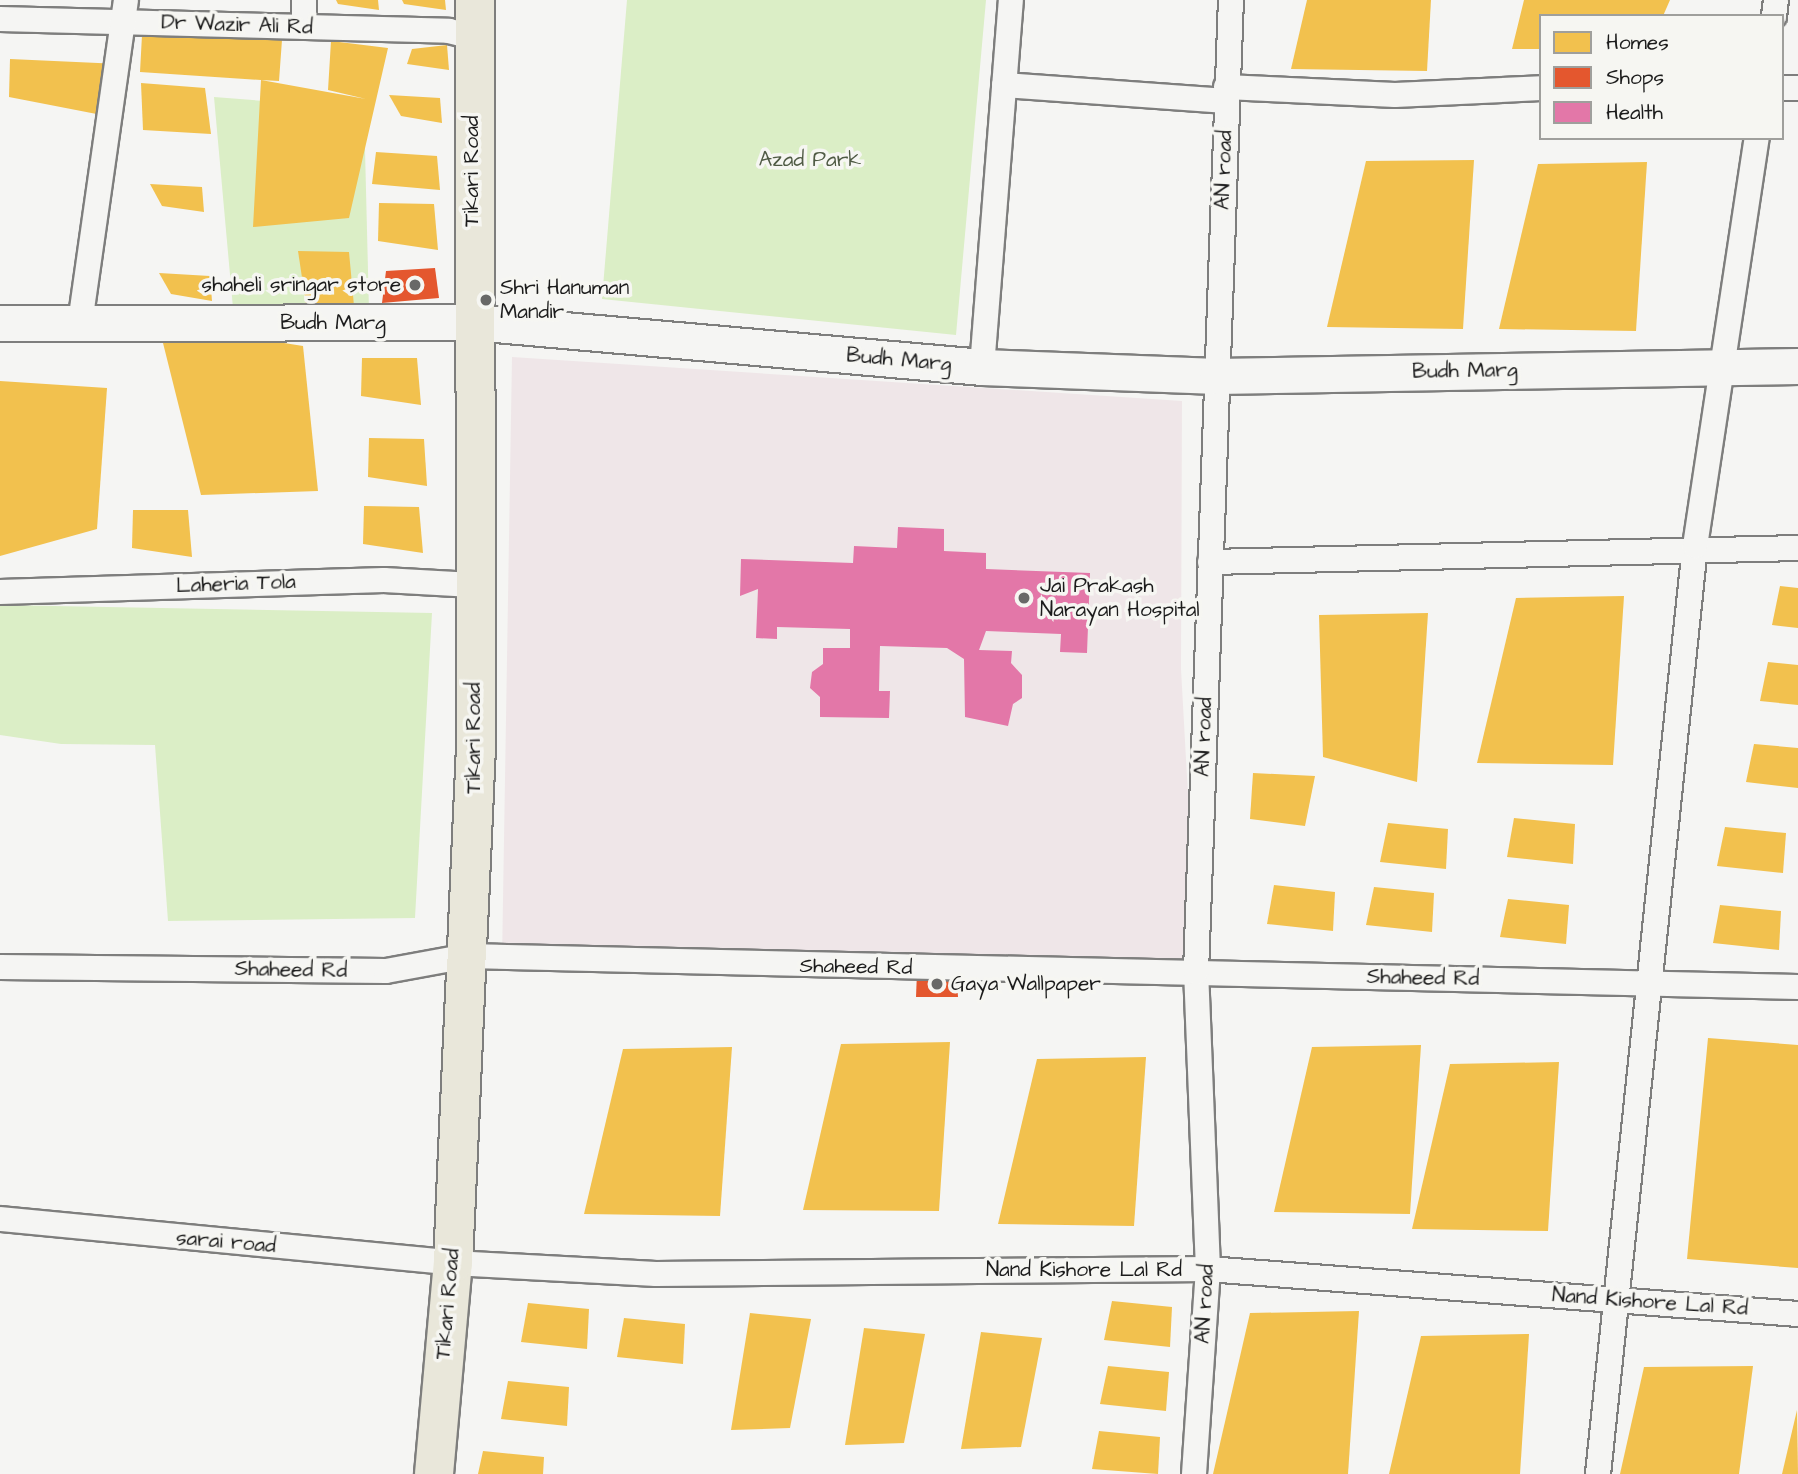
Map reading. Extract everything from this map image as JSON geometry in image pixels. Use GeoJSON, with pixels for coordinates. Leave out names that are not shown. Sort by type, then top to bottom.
{"type":"FeatureCollection","features":[{"type":"Feature","properties":{"kind":"highway","name":"Tikari Road"},"geometry":{"type":"LineString","coordinates":[[434,1474],[453,1263],[476,746],[472,585],[475,0]]}},
{"type":"Feature","properties":{"kind":"street"},"geometry":{"type":"LineString","coordinates":[[304,0],[304,27]]}},
{"type":"Feature","properties":{"kind":"street"},"geometry":{"type":"LineString","coordinates":[[982,367],[1011,0]]}},
{"type":"Feature","properties":{"kind":"street","name":"AN road"},"geometry":{"type":"LineString","coordinates":[[1194,1474],[1208,1269],[1196,972],[1231,0]]}},
{"type":"Feature","properties":{"kind":"street"},"geometry":{"type":"LineString","coordinates":[[80,323],[126,11]]}},
{"type":"Feature","properties":{"kind":"street","name":"Dr Wazir Ali Rd"},"geometry":{"type":"LineString","coordinates":[[0,19],[126,11],[304,27],[473,37]]}},
{"type":"Feature","properties":{"kind":"street"},"geometry":{"type":"LineString","coordinates":[[1004,85],[1226,94],[1395,95],[1539,88]]}},
{"type":"Feature","properties":{"kind":"street"},"geometry":{"type":"LineString","coordinates":[[1598,1474],[1645,984],[1695,545],[1757,140]]}},
{"type":"Feature","properties":{"kind":"street","name":"Budh Marg"},"geometry":{"type":"LineString","coordinates":[[0,323],[472,323],[982,367],[1217,376],[1721,365],[1798,366]]}},
{"type":"Feature","properties":{"kind":"street"},"geometry":{"type":"LineString","coordinates":[[1210,562],[1695,545],[1798,548]]}},
{"type":"Feature","properties":{"kind":"street","name":"Laheria Tola"},"geometry":{"type":"LineString","coordinates":[[0,592],[384,580],[472,585]]}},
{"type":"Feature","properties":{"kind":"street","name":"Shaheed Rd"},"geometry":{"type":"LineString","coordinates":[[0,967],[386,971],[468,956],[538,963],[1196,972],[1798,987]]}},
{"type":"Feature","properties":{"kind":"street","name":"sarai road"},"geometry":{"type":"LineString","coordinates":[[0,1219],[453,1263]]}},
{"type":"Feature","properties":{"kind":"street","name":"Nand Kishore Lal Rd"},"geometry":{"type":"LineString","coordinates":[[453,1263],[656,1274],[1208,1269],[1798,1314]]}},
{"type":"Feature","properties":{"kind":"shaded area"},"geometry":{"type":"Polygon","coordinates":[[[512,357],[1182,401],[1181,669],[1197,957],[1180,972],[502,960],[512,357]]]}},
{"type":"Feature","properties":{"kind":"green space","name":"Azad Park"},"geometry":{"type":"Polygon","coordinates":[[[627,0],[986,0],[956,335],[602,299],[627,0]]]}},
{"type":"Feature","properties":{"kind":"green space"},"geometry":{"type":"Polygon","coordinates":[[[214,97],[364,109],[369,311],[233,308],[214,97]]]}},
{"type":"Feature","properties":{"kind":"green space"},"geometry":{"type":"Polygon","coordinates":[[[0,605],[432,613],[415,918],[168,921],[155,745],[61,744],[0,735],[0,605]]]}},
{"type":"Feature","properties":{"kind":"building: Homes"},"geometry":{"type":"Polygon","coordinates":[[[336,0],[378,0],[379,10],[338,4],[336,0]]]}},
{"type":"Feature","properties":{"kind":"building: Homes"},"geometry":{"type":"Polygon","coordinates":[[[402,0],[445,0],[446,10],[404,4],[402,0]]]}},
{"type":"Feature","properties":{"kind":"building: Homes"},"geometry":{"type":"Polygon","coordinates":[[[1307,0],[1431,0],[1427,71],[1291,69],[1307,0]]]}},
{"type":"Feature","properties":{"kind":"building: Homes"},"geometry":{"type":"Polygon","coordinates":[[[1524,0],[1670,0],[1664,14],[1539,14],[1539,49],[1512,49],[1524,0]]]}},
{"type":"Feature","properties":{"kind":"building: Homes"},"geometry":{"type":"Polygon","coordinates":[[[142,35],[282,40],[279,81],[140,72],[142,35]]]}},
{"type":"Feature","properties":{"kind":"building: Homes"},"geometry":{"type":"Polygon","coordinates":[[[331,41],[388,48],[349,218],[253,227],[261,80],[366,99],[328,90],[331,41]]]}},
{"type":"Feature","properties":{"kind":"building: Homes"},"geometry":{"type":"Polygon","coordinates":[[[447,45],[449,70],[407,64],[412,49],[447,45]]]}},
{"type":"Feature","properties":{"kind":"building: Homes"},"geometry":{"type":"Polygon","coordinates":[[[10,59],[120,64],[112,117],[9,97],[10,59]]]}},
{"type":"Feature","properties":{"kind":"building: Homes"},"geometry":{"type":"Polygon","coordinates":[[[141,83],[205,88],[211,134],[143,130],[141,83]]]}},
{"type":"Feature","properties":{"kind":"building: Homes"},"geometry":{"type":"Polygon","coordinates":[[[389,95],[440,98],[442,123],[401,116],[389,95]]]}},
{"type":"Feature","properties":{"kind":"building: Homes"},"geometry":{"type":"Polygon","coordinates":[[[376,152],[437,156],[440,190],[372,184],[376,152]]]}},
{"type":"Feature","properties":{"kind":"building: Homes"},"geometry":{"type":"Polygon","coordinates":[[[1474,160],[1463,329],[1327,327],[1366,161],[1474,160]]]}},
{"type":"Feature","properties":{"kind":"building: Homes"},"geometry":{"type":"Polygon","coordinates":[[[1647,162],[1636,331],[1499,329],[1538,164],[1647,162]]]}},
{"type":"Feature","properties":{"kind":"building: Homes"},"geometry":{"type":"Polygon","coordinates":[[[150,184],[202,187],[204,212],[162,206],[150,184]]]}},
{"type":"Feature","properties":{"kind":"building: Homes"},"geometry":{"type":"Polygon","coordinates":[[[379,203],[434,204],[438,250],[378,241],[379,203]]]}},
{"type":"Feature","properties":{"kind":"building: Homes"},"geometry":{"type":"Polygon","coordinates":[[[298,251],[349,252],[354,306],[306,304],[298,251]]]}},
{"type":"Feature","properties":{"kind":"building: Homes"},"geometry":{"type":"Polygon","coordinates":[[[159,273],[210,276],[212,301],[171,294],[159,273]]]}},
{"type":"Feature","properties":{"kind":"building: Homes"},"geometry":{"type":"Polygon","coordinates":[[[158,323],[303,346],[318,491],[201,495],[158,323]]]}},
{"type":"Feature","properties":{"kind":"building: Homes"},"geometry":{"type":"Polygon","coordinates":[[[362,358],[417,358],[421,405],[361,396],[362,358]]]}},
{"type":"Feature","properties":{"kind":"building: Homes"},"geometry":{"type":"Polygon","coordinates":[[[0,381],[107,388],[97,529],[0,556],[0,381]]]}},
{"type":"Feature","properties":{"kind":"building: Homes"},"geometry":{"type":"Polygon","coordinates":[[[369,438],[424,439],[427,486],[368,477],[369,438]]]}},
{"type":"Feature","properties":{"kind":"building: Homes"},"geometry":{"type":"Polygon","coordinates":[[[364,506],[419,507],[423,553],[363,544],[364,506]]]}},
{"type":"Feature","properties":{"kind":"building: Homes"},"geometry":{"type":"Polygon","coordinates":[[[133,510],[188,510],[192,557],[132,548],[133,510]]]}},
{"type":"Feature","properties":{"kind":"building: Homes"},"geometry":{"type":"Polygon","coordinates":[[[1780,586],[1798,588],[1798,628],[1772,625],[1780,586]]]}},
{"type":"Feature","properties":{"kind":"building: Homes"},"geometry":{"type":"Polygon","coordinates":[[[1624,596],[1613,765],[1477,763],[1516,598],[1624,596]]]}},
{"type":"Feature","properties":{"kind":"building: Homes"},"geometry":{"type":"Polygon","coordinates":[[[1428,613],[1417,782],[1323,757],[1319,615],[1428,613]]]}},
{"type":"Feature","properties":{"kind":"building: Homes"},"geometry":{"type":"Polygon","coordinates":[[[1768,662],[1798,665],[1798,705],[1760,701],[1768,662]]]}},
{"type":"Feature","properties":{"kind":"building: Homes"},"geometry":{"type":"Polygon","coordinates":[[[1754,744],[1798,748],[1798,788],[1746,782],[1754,744]]]}},
{"type":"Feature","properties":{"kind":"building: Homes"},"geometry":{"type":"Polygon","coordinates":[[[1253,773],[1315,776],[1305,826],[1250,819],[1253,773]]]}},
{"type":"Feature","properties":{"kind":"building: Homes"},"geometry":{"type":"Polygon","coordinates":[[[1514,818],[1575,824],[1573,864],[1507,857],[1514,818]]]}},
{"type":"Feature","properties":{"kind":"building: Homes"},"geometry":{"type":"Polygon","coordinates":[[[1388,823],[1448,829],[1446,869],[1380,862],[1388,823]]]}},
{"type":"Feature","properties":{"kind":"building: Homes"},"geometry":{"type":"Polygon","coordinates":[[[1725,827],[1786,833],[1783,873],[1717,866],[1725,827]]]}},
{"type":"Feature","properties":{"kind":"building: Homes"},"geometry":{"type":"Polygon","coordinates":[[[1274,885],[1335,892],[1333,931],[1267,924],[1274,885]]]}},
{"type":"Feature","properties":{"kind":"building: Homes"},"geometry":{"type":"Polygon","coordinates":[[[1374,887],[1434,893],[1432,932],[1366,925],[1374,887]]]}},
{"type":"Feature","properties":{"kind":"building: Homes"},"geometry":{"type":"Polygon","coordinates":[[[1508,899],[1569,905],[1566,944],[1500,937],[1508,899]]]}},
{"type":"Feature","properties":{"kind":"building: Homes"},"geometry":{"type":"Polygon","coordinates":[[[1720,905],[1781,911],[1779,950],[1713,943],[1720,905]]]}},
{"type":"Feature","properties":{"kind":"building: Homes"},"geometry":{"type":"Polygon","coordinates":[[[1708,1038],[1798,1045],[1798,1268],[1687,1259],[1708,1038]]]}},
{"type":"Feature","properties":{"kind":"building: Homes"},"geometry":{"type":"Polygon","coordinates":[[[950,1042],[939,1211],[803,1210],[841,1044],[950,1042]]]}},
{"type":"Feature","properties":{"kind":"building: Homes"},"geometry":{"type":"Polygon","coordinates":[[[1421,1045],[1410,1214],[1274,1212],[1312,1047],[1421,1045]]]}},
{"type":"Feature","properties":{"kind":"building: Homes"},"geometry":{"type":"Polygon","coordinates":[[[732,1047],[720,1216],[584,1214],[623,1049],[732,1047]]]}},
{"type":"Feature","properties":{"kind":"building: Homes"},"geometry":{"type":"Polygon","coordinates":[[[1146,1057],[1134,1226],[998,1224],[1037,1059],[1146,1057]]]}},
{"type":"Feature","properties":{"kind":"building: Homes"},"geometry":{"type":"Polygon","coordinates":[[[1559,1062],[1548,1231],[1412,1229],[1450,1064],[1559,1062]]]}},
{"type":"Feature","properties":{"kind":"building: Homes"},"geometry":{"type":"Polygon","coordinates":[[[1112,1301],[1172,1307],[1170,1347],[1104,1340],[1112,1301]]]}},
{"type":"Feature","properties":{"kind":"building: Homes"},"geometry":{"type":"Polygon","coordinates":[[[528,1303],[589,1309],[587,1349],[521,1342],[528,1303]]]}},
{"type":"Feature","properties":{"kind":"building: Homes"},"geometry":{"type":"Polygon","coordinates":[[[1359,1311],[1348,1474],[1213,1474],[1250,1313],[1359,1311]]]}},
{"type":"Feature","properties":{"kind":"building: Homes"},"geometry":{"type":"Polygon","coordinates":[[[750,1313],[811,1319],[790,1428],[731,1430],[750,1313]]]}},
{"type":"Feature","properties":{"kind":"building: Homes"},"geometry":{"type":"Polygon","coordinates":[[[624,1318],[685,1324],[683,1364],[617,1357],[624,1318]]]}},
{"type":"Feature","properties":{"kind":"building: Homes"},"geometry":{"type":"Polygon","coordinates":[[[864,1328],[925,1334],[904,1443],[845,1445],[864,1328]]]}},
{"type":"Feature","properties":{"kind":"building: Homes"},"geometry":{"type":"Polygon","coordinates":[[[981,1332],[1042,1338],[1021,1447],[961,1449],[981,1332]]]}},
{"type":"Feature","properties":{"kind":"building: Homes"},"geometry":{"type":"Polygon","coordinates":[[[1529,1334],[1520,1474],[1389,1474],[1421,1336],[1529,1334]]]}},
{"type":"Feature","properties":{"kind":"building: Homes"},"geometry":{"type":"Polygon","coordinates":[[[1108,1366],[1169,1372],[1166,1411],[1100,1404],[1108,1366]]]}},
{"type":"Feature","properties":{"kind":"building: Homes"},"geometry":{"type":"Polygon","coordinates":[[[1753,1366],[1739,1474],[1620,1474],[1644,1367],[1753,1366]]]}},
{"type":"Feature","properties":{"kind":"building: Homes"},"geometry":{"type":"Polygon","coordinates":[[[508,1381],[569,1387],[567,1426],[501,1419],[508,1381]]]}},
{"type":"Feature","properties":{"kind":"building: Homes"},"geometry":{"type":"Polygon","coordinates":[[[1797,1410],[1798,1474],[1782,1474],[1797,1410]]]}},
{"type":"Feature","properties":{"kind":"building: Homes"},"geometry":{"type":"Polygon","coordinates":[[[1099,1431],[1160,1437],[1158,1474],[1092,1469],[1099,1431]]]}},
{"type":"Feature","properties":{"kind":"building: Homes"},"geometry":{"type":"Polygon","coordinates":[[[483,1451],[544,1457],[543,1474],[478,1474],[483,1451]]]}},
{"type":"Feature","properties":{"kind":"building: Shops"},"geometry":{"type":"Polygon","coordinates":[[[435,268],[439,298],[382,303],[386,271],[435,268]]]}},
{"type":"Feature","properties":{"kind":"building: Shops","name":"Gaya Wallpaper"},"geometry":{"type":"Polygon","coordinates":[[[956,971],[958,997],[916,997],[917,972],[956,971]]]}},
{"type":"Feature","properties":{"kind":"building: Health"},"geometry":{"type":"Polygon","coordinates":[[[898,527],[944,529],[944,551],[986,553],[986,569],[1090,573],[1087,653],[1060,652],[1061,634],[986,631],[979,650],[1012,651],[1011,663],[1022,675],[1022,698],[1013,704],[1008,726],[965,717],[964,659],[947,648],[880,646],[879,691],[890,691],[889,718],[820,717],[820,697],[810,688],[812,672],[823,664],[823,648],[850,648],[850,629],[777,627],[777,639],[756,638],[758,589],[740,596],[741,559],[853,563],[854,546],[897,548],[898,527]]]}},
{"type":"Feature","properties":{"kind":"place","name":"shaheli sringar store"},"geometry":{"type":"Point","coordinates":[415,285]}},
{"type":"Feature","properties":{"kind":"place","name":"Shri Hanuman Mandir"},"geometry":{"type":"Point","coordinates":[486,300]}},
{"type":"Feature","properties":{"kind":"place","name":"Jai Prakash Narayan Hospital"},"geometry":{"type":"Point","coordinates":[1024,598]}},
{"type":"Feature","properties":{"kind":"place","name":"Gaya Wallpaper"},"geometry":{"type":"Point","coordinates":[937,984]}}]}
